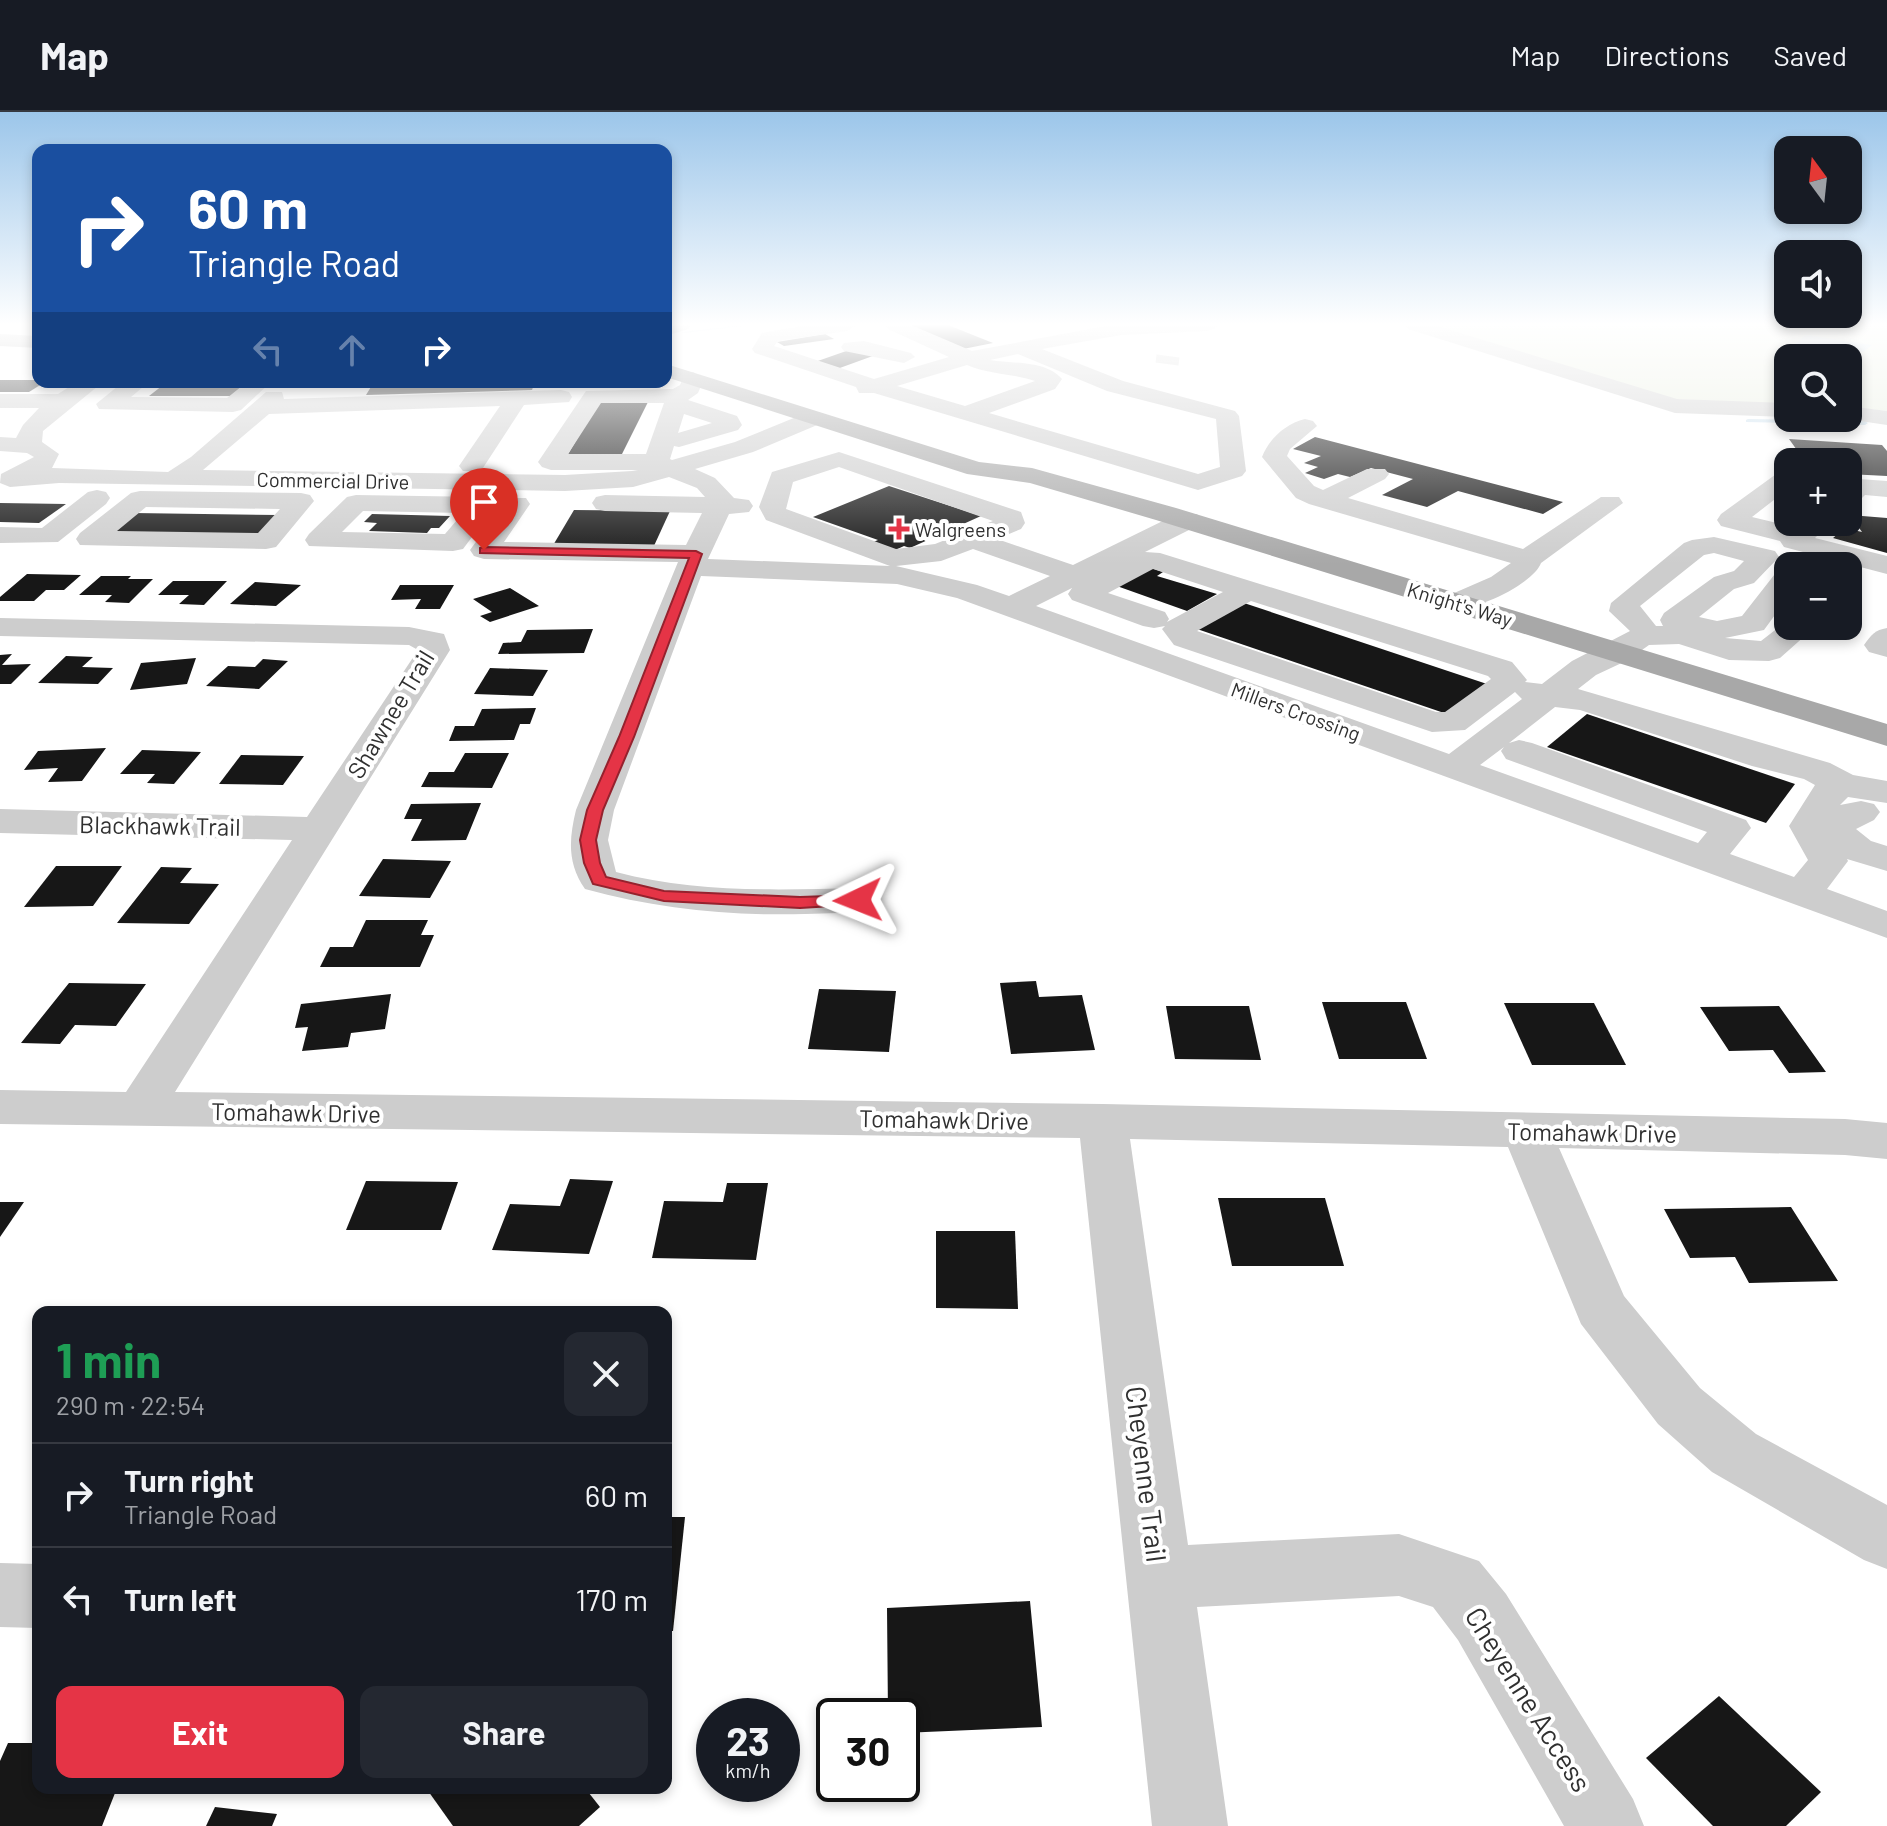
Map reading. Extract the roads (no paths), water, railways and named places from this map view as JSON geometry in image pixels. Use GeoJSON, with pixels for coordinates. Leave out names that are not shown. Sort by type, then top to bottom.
{"type":"FeatureCollection","features":[{"type":"Feature","properties":{"kind":"main road","name":"Knight's Way"},"geometry":{"type":"LineString","coordinates":[[831,405],[829,416],[895,435],[932,438],[991,457],[1032,476],[1447,600],[1632,638],[1887,735]]}},
{"type":"Feature","properties":{"kind":"main road","name":"Knight's Way"},"geometry":{"type":"LineString","coordinates":[[844,405],[976,469],[1032,476]]}},
{"type":"Feature","properties":{"kind":"street"},"geometry":{"type":"LineString","coordinates":[[0,437],[27,417],[53,405]]}},
{"type":"Feature","properties":{"kind":"street"},"geometry":{"type":"LineString","coordinates":[[3,486],[34,470],[40,452],[29,431],[58,405]]}},
{"type":"Feature","properties":{"kind":"street"},"geometry":{"type":"LineString","coordinates":[[3,486],[97,498],[140,499],[301,501],[266,541],[90,539],[140,499],[189,474],[265,405]]}},
{"type":"Feature","properties":{"kind":"street"},"geometry":{"type":"LineString","coordinates":[[263,407],[320,405]]}},
{"type":"Feature","properties":{"kind":"street"},"geometry":{"type":"LineString","coordinates":[[440,504],[483,505],[453,543],[319,540],[356,503],[440,504],[466,474],[512,405]]}},
{"type":"Feature","properties":{"kind":"street"},"geometry":{"type":"LineString","coordinates":[[546,420],[556,405]]}},
{"type":"Feature","properties":{"kind":"street"},"geometry":{"type":"LineString","coordinates":[[588,405],[551,462],[664,459],[744,447],[821,405]]}},
{"type":"Feature","properties":{"kind":"street"},"geometry":{"type":"LineString","coordinates":[[664,459],[679,405]]}},
{"type":"Feature","properties":{"kind":"street"},"geometry":{"type":"LineString","coordinates":[[519,477],[619,481],[730,425],[729,421],[702,405]]}},
{"type":"Feature","properties":{"kind":"street"},"geometry":{"type":"LineString","coordinates":[[940,405],[1198,482]]}},
{"type":"Feature","properties":{"kind":"street"},"geometry":{"type":"LineString","coordinates":[[966,413],[990,405]]}},
{"type":"Feature","properties":{"kind":"street"},"geometry":{"type":"LineString","coordinates":[[1119,405],[1229,432]]}},
{"type":"Feature","properties":{"kind":"street"},"geometry":{"type":"LineString","coordinates":[[1076,576],[1157,512],[1168,485],[1198,482],[1233,471],[1227,416],[1191,405]]}},
{"type":"Feature","properties":{"kind":"street"},"geometry":{"type":"LineString","coordinates":[[1677,405],[1774,410]]}},
{"type":"Feature","properties":{"kind":"street"},"geometry":{"type":"LineString","coordinates":[[1010,427],[1049,412]]}},
{"type":"Feature","properties":{"kind":"street"},"geometry":{"type":"LineString","coordinates":[[1862,415],[1887,418]]}},
{"type":"Feature","properties":{"kind":"street"},"geometry":{"type":"LineString","coordinates":[[0,422],[27,417]]}},
{"type":"Feature","properties":{"kind":"street"},"geometry":{"type":"LineString","coordinates":[[1305,426],[1279,445],[1274,457],[1305,492],[1516,556],[1526,566],[1501,583],[1447,600]]}},
{"type":"Feature","properties":{"kind":"street"},"geometry":{"type":"LineString","coordinates":[[0,444],[40,452],[70,465],[189,474]]}},
{"type":"Feature","properties":{"kind":"street"},"geometry":{"type":"LineString","coordinates":[[744,447],[806,469]]}},
{"type":"Feature","properties":{"kind":"street"},"geometry":{"type":"LineString","coordinates":[[664,459],[706,483],[722,499],[693,561],[595,810],[588,840],[599,880],[664,896],[800,902],[858,900]]}},
{"type":"Feature","properties":{"kind":"street"},"geometry":{"type":"LineString","coordinates":[[839,459],[880,473],[1011,518],[1011,523],[895,567],[776,514],[772,507],[781,477],[806,469],[839,459]]}},
{"type":"Feature","properties":{"kind":"street"},"geometry":{"type":"LineString","coordinates":[[841,487],[880,473]]}},
{"type":"Feature","properties":{"kind":"street"},"geometry":{"type":"LineString","coordinates":[[3,486],[66,474],[189,474]]}},
{"type":"Feature","properties":{"kind":"street","name":"Commercial Drive"},"geometry":{"type":"LineString","coordinates":[[189,474],[466,474],[519,477]]}},
{"type":"Feature","properties":{"kind":"street"},"geometry":{"type":"LineString","coordinates":[[1324,500],[1376,474]]}},
{"type":"Feature","properties":{"kind":"street"},"geometry":{"type":"LineString","coordinates":[[519,477],[719,505],[787,507],[814,497]]}},
{"type":"Feature","properties":{"kind":"street","name":"Millers Crossing"},"geometry":{"type":"LineString","coordinates":[[519,477],[484,550],[895,567],[1887,925]]}},
{"type":"Feature","properties":{"kind":"street"},"geometry":{"type":"LineString","coordinates":[[1862,487],[1887,489]]}},
{"type":"Feature","properties":{"kind":"street"},"geometry":{"type":"LineString","coordinates":[[1774,488],[1731,520],[1774,533]]}},
{"type":"Feature","properties":{"kind":"street"},"geometry":{"type":"LineString","coordinates":[[0,535],[48,536],[97,498]]}},
{"type":"Feature","properties":{"kind":"street"},"geometry":{"type":"LineString","coordinates":[[1516,556],[1610,503]]}},
{"type":"Feature","properties":{"kind":"street"},"geometry":{"type":"LineString","coordinates":[[1786,536],[1806,542]]}},
{"type":"Feature","properties":{"kind":"street"},"geometry":{"type":"LineString","coordinates":[[972,539],[1076,576],[1083,594],[1154,619]]}},
{"type":"Feature","properties":{"kind":"street"},"geometry":{"type":"LineString","coordinates":[[1806,542],[1794,541],[1887,565]]}},
{"type":"Feature","properties":{"kind":"street"},"geometry":{"type":"LineString","coordinates":[[1469,773],[1519,751],[1612,677],[1632,638],[1624,611],[1626,603],[1694,549],[1714,545],[1765,557],[1744,577],[1724,583],[1675,620]]}},
{"type":"Feature","properties":{"kind":"street"},"geometry":{"type":"LineString","coordinates":[[1001,604],[1076,576],[1150,559],[1500,669],[1510,680],[1453,723],[1432,722],[1185,638],[1178,629],[1248,590]]}},
{"type":"Feature","properties":{"kind":"street"},"geometry":{"type":"LineString","coordinates":[[1469,773],[1547,696],[1656,618],[1716,631],[1753,623],[1774,595]]}},
{"type":"Feature","properties":{"kind":"street","name":"Shawnee Trail"},"geometry":{"type":"LineString","coordinates":[[0,627],[409,636],[433,641],[434,650],[139,1110]]}},
{"type":"Feature","properties":{"kind":"street"},"geometry":{"type":"LineString","coordinates":[[1632,638],[1682,635],[1729,650],[1769,651],[1783,640]]}},
{"type":"Feature","properties":{"kind":"street"},"geometry":{"type":"LineString","coordinates":[[1887,637],[1880,645],[1887,647]]}},
{"type":"Feature","properties":{"kind":"street"},"geometry":{"type":"LineString","coordinates":[[1180,668],[1217,649]]}},
{"type":"Feature","properties":{"kind":"street"},"geometry":{"type":"LineString","coordinates":[[1506,683],[1547,696],[1584,700],[1765,758],[1817,771],[1843,785],[1887,792]]}},
{"type":"Feature","properties":{"kind":"street"},"geometry":{"type":"LineString","coordinates":[[1366,736],[1402,712]]}},
{"type":"Feature","properties":{"kind":"street"},"geometry":{"type":"LineString","coordinates":[[1519,751],[1732,828],[1705,859]]}},
{"type":"Feature","properties":{"kind":"street"},"geometry":{"type":"LineString","coordinates":[[1843,785],[1830,791],[1808,826],[1828,861],[1887,882]]}},
{"type":"Feature","properties":{"kind":"street"},"geometry":{"type":"LineString","coordinates":[[1887,815],[1853,813],[1841,821],[1835,831],[1857,849],[1887,859]]}},
{"type":"Feature","properties":{"kind":"street","name":"Blackhawk Trail"},"geometry":{"type":"LineString","coordinates":[[0,821],[320,829]]}},
{"type":"Feature","properties":{"kind":"street"},"geometry":{"type":"LineString","coordinates":[[1802,894],[1828,861]]}},
{"type":"Feature","properties":{"kind":"street","name":"Tomahawk Drive"},"geometry":{"type":"LineString","coordinates":[[0,1107],[1103,1121],[1845,1137],[1887,1141]]}},
{"type":"Feature","properties":{"kind":"street","name":"Cheyenne Trail"},"geometry":{"type":"LineString","coordinates":[[1103,1121],[1190,1826]]}},
{"type":"Feature","properties":{"kind":"street"},"geometry":{"type":"LineString","coordinates":[[1526,1130],[1601,1308],[1679,1406],[1734,1453],[1887,1539]]}},
{"type":"Feature","properties":{"kind":"street","name":"Cheyenne Access"},"geometry":{"type":"LineString","coordinates":[[1160,1578],[1399,1565],[1455,1583],[1482,1617],[1606,1826]]}},
{"type":"Feature","properties":{"kind":"street"},"geometry":{"type":"LineString","coordinates":[[0,1595],[32,1596]]}},
{"type":"Feature","properties":{"kind":"waterway"},"geometry":{"type":"LineString","coordinates":[[1748,421],[1865,423]]}},
{"type":"Feature","properties":{"kind":"place","name":"Walgreens"},"geometry":{"type":"Point","coordinates":[899,529]}}]}
